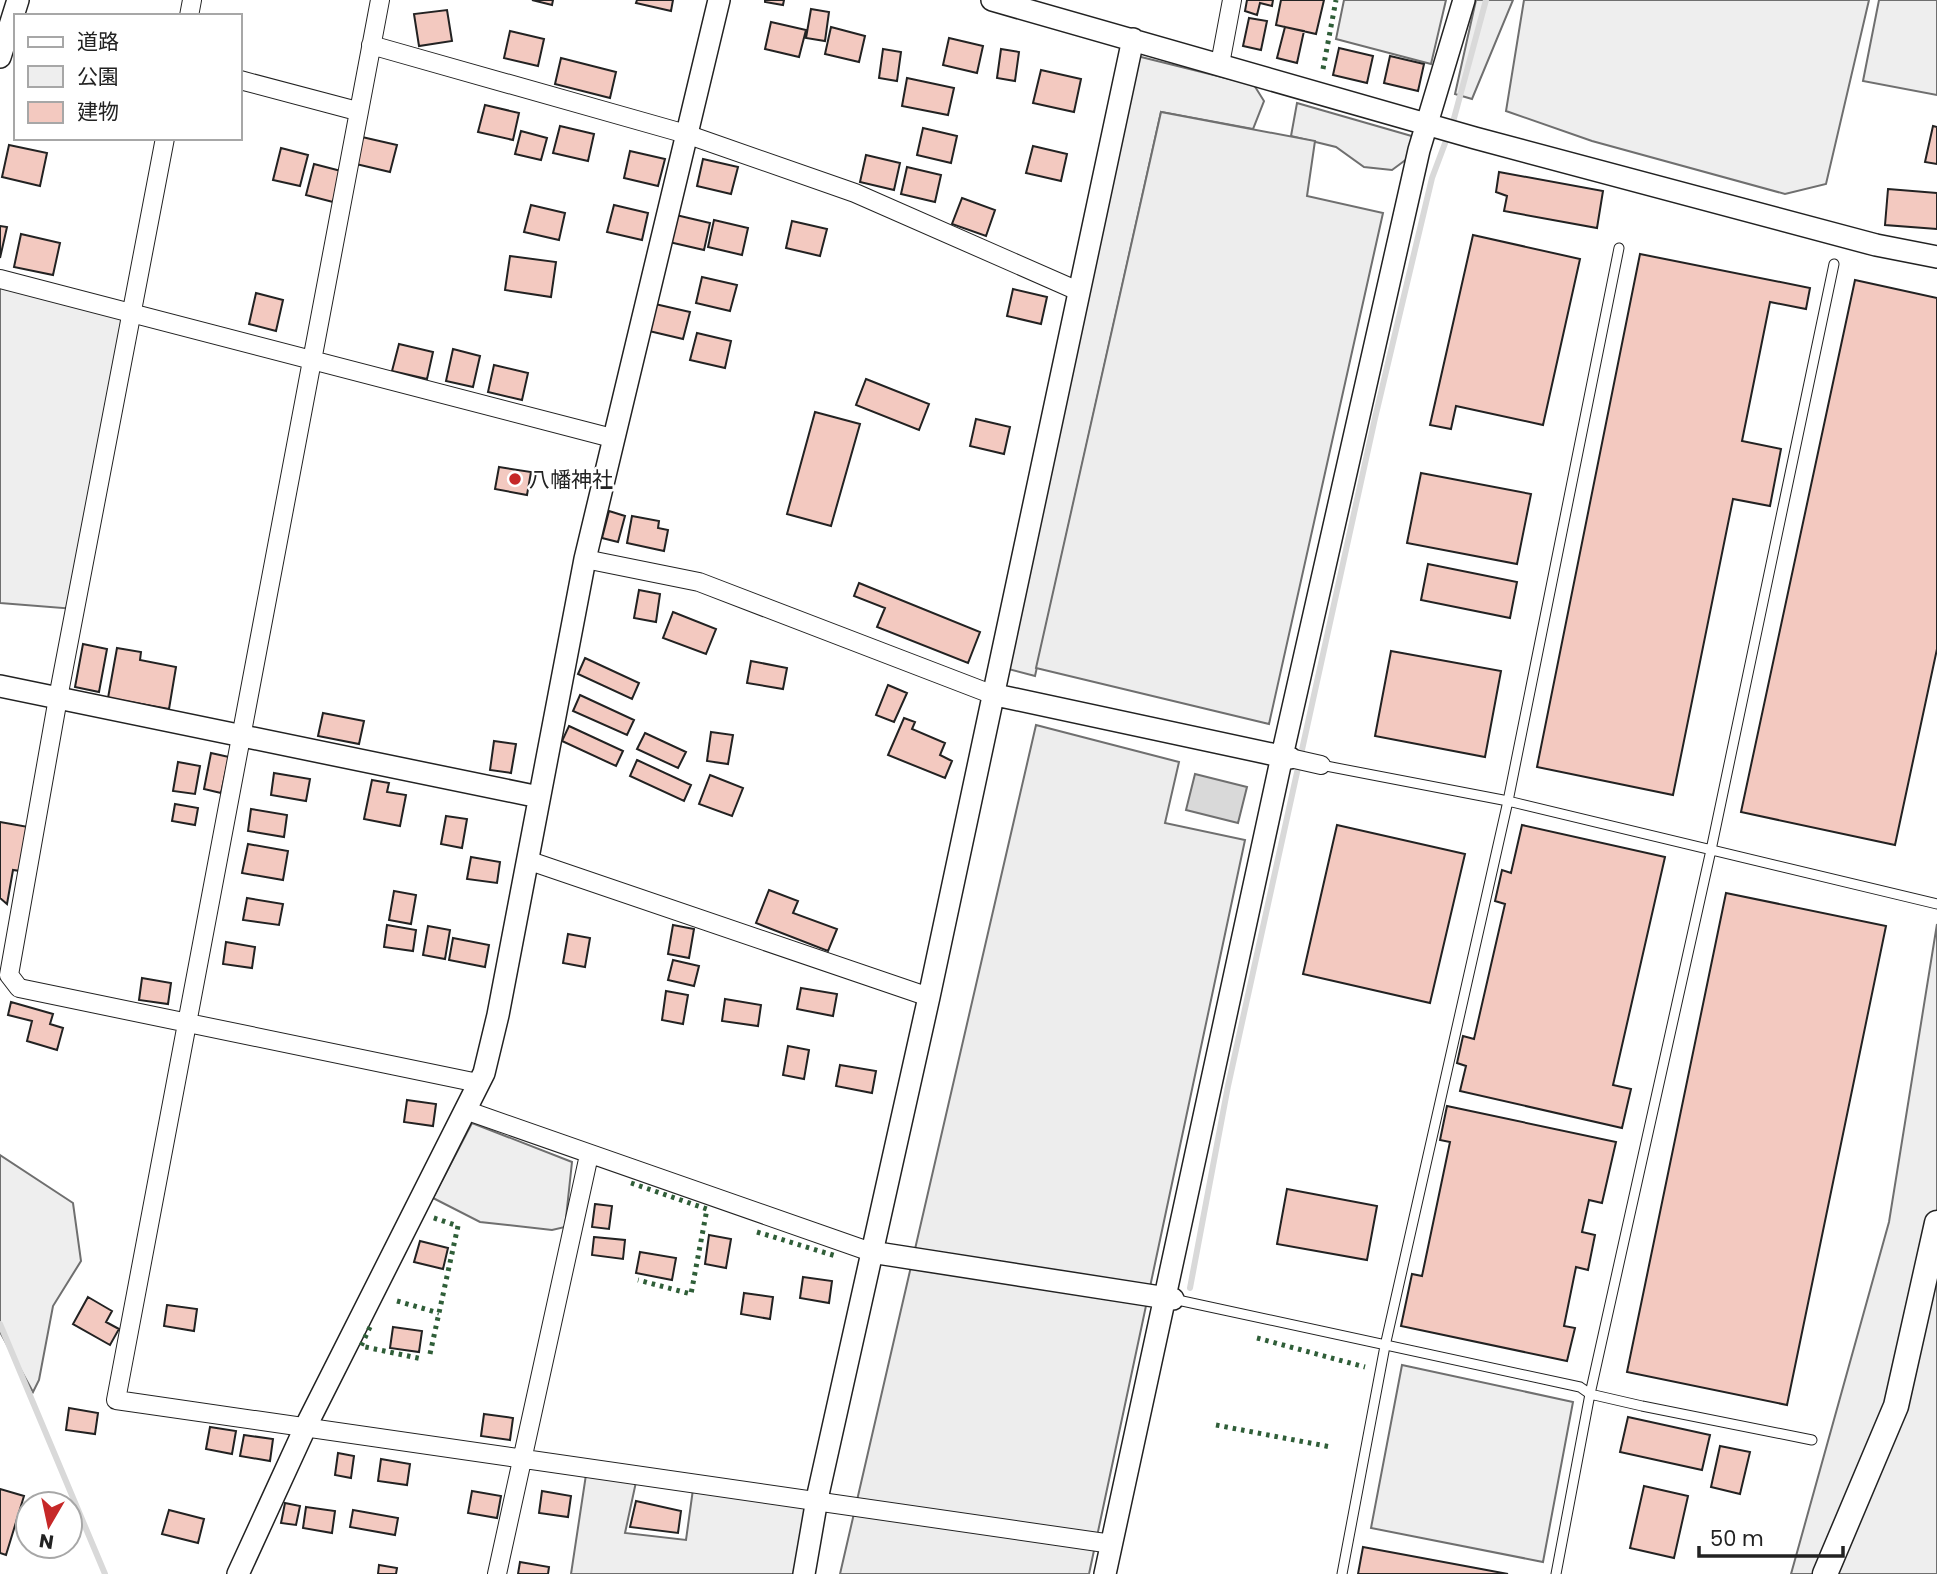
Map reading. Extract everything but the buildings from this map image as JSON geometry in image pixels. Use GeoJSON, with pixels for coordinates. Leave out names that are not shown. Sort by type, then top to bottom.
{"type":"FeatureCollection","features":[{"type":"Feature","properties":{"kind":"main road"},"geometry":{"type":"LineString","coordinates":[[1825,1574],[1896,1406],[1937,1223]]}},
{"type":"Feature","properties":{"kind":"street"},"geometry":{"type":"LineString","coordinates":[[380,0],[116,1400],[817,1499],[1112,1544]]}},
{"type":"Feature","properties":{"kind":"street"},"geometry":{"type":"LineString","coordinates":[[238,1574],[304,1428],[478,1083],[498,1015],[585,559],[719,0]]}},
{"type":"Feature","properties":{"kind":"street"},"geometry":{"type":"LineString","coordinates":[[1220,64],[1232,0]]}},
{"type":"Feature","properties":{"kind":"street"},"geometry":{"type":"LineString","coordinates":[[1105,1574],[1169,1298],[1286,757],[1430,125],[1464,0]]}},
{"type":"Feature","properties":{"kind":"street"},"geometry":{"type":"LineString","coordinates":[[1000,1],[1475,138],[1876,245],[1937,257]]}},
{"type":"Feature","properties":{"kind":"street"},"geometry":{"type":"LineString","coordinates":[[0,58],[14,16]]}},
{"type":"Feature","properties":{"kind":"street"},"geometry":{"type":"LineString","coordinates":[[804,1574],[817,1499],[929,998],[991,694],[1133,39]]}},
{"type":"Feature","properties":{"kind":"street"},"geometry":{"type":"LineString","coordinates":[[371,45],[686,134],[855,193],[1078,290]]}},
{"type":"Feature","properties":{"kind":"street"},"geometry":{"type":"LineString","coordinates":[[242,81],[357,111]]}},
{"type":"Feature","properties":{"kind":"street"},"geometry":{"type":"LineString","coordinates":[[165,140],[58,698],[9,975],[19,988],[478,1083]]}},
{"type":"Feature","properties":{"kind":"street"},"geometry":{"type":"LineString","coordinates":[[0,279],[612,438]]}},
{"type":"Feature","properties":{"kind":"street"},"geometry":{"type":"LineString","coordinates":[[585,559],[699,582],[991,694],[1321,765]]}},
{"type":"Feature","properties":{"kind":"street"},"geometry":{"type":"LineString","coordinates":[[0,687],[241,734],[539,797]]}},
{"type":"Feature","properties":{"kind":"street"},"geometry":{"type":"LineString","coordinates":[[527,860],[929,998]]}},
{"type":"Feature","properties":{"kind":"street"},"geometry":{"type":"LineString","coordinates":[[465,1110],[871,1252],[1169,1298]]}},
{"type":"Feature","properties":{"kind":"street"},"geometry":{"type":"LineString","coordinates":[[497,1574],[589,1155]]}},
{"type":"Feature","properties":{"kind":"lane"},"geometry":{"type":"LineString","coordinates":[[1342,1574],[1385,1346],[1508,801],[1619,248]]}},
{"type":"Feature","properties":{"kind":"lane"},"geometry":{"type":"LineString","coordinates":[[1556,1574],[1590,1394],[1711,850],[1834,264]]}},
{"type":"Feature","properties":{"kind":"lane"},"geometry":{"type":"LineString","coordinates":[[1321,765],[1508,801],[1937,904]]}},
{"type":"Feature","properties":{"kind":"lane"},"geometry":{"type":"LineString","coordinates":[[1169,1298],[1580,1387],[1590,1394],[1812,1440]]}},
{"type":"Feature","properties":{"kind":"green space"},"geometry":{"type":"Polygon","coordinates":[[[1344,0],[1446,0],[1431,64],[1336,39],[1344,0]]]}},
{"type":"Feature","properties":{"kind":"green space"},"geometry":{"type":"Polygon","coordinates":[[[1476,0],[1513,0],[1472,99],[1455,94],[1476,0]]]}},
{"type":"Feature","properties":{"kind":"green space"},"geometry":{"type":"Polygon","coordinates":[[[1524,0],[1869,0],[1826,184],[1785,194],[1592,141],[1506,111],[1524,0]]]}},
{"type":"Feature","properties":{"kind":"green space"},"geometry":{"type":"Polygon","coordinates":[[[1879,0],[1937,0],[1937,95],[1863,81],[1879,0]]]}},
{"type":"Feature","properties":{"kind":"green space"},"geometry":{"type":"Polygon","coordinates":[[[1129,54],[1254,85],[1264,101],[1253,129],[1161,112],[1035,676],[997,666],[1129,54]]]}},
{"type":"Feature","properties":{"kind":"green space"},"geometry":{"type":"Polygon","coordinates":[[[1297,103],[1422,139],[1419,150],[1392,170],[1364,167],[1336,147],[1291,136],[1297,103]]]}},
{"type":"Feature","properties":{"kind":"green space"},"geometry":{"type":"Polygon","coordinates":[[[0,279],[133,314],[75,609],[0,603],[0,279]]]}},
{"type":"Feature","properties":{"kind":"green space"},"geometry":{"type":"Polygon","coordinates":[[[1937,924],[1937,1574],[1791,1574],[1889,1222],[1937,924]]]}},
{"type":"Feature","properties":{"kind":"green space"},"geometry":{"type":"Polygon","coordinates":[[[472,1123],[572,1162],[565,1227],[552,1230],[480,1222],[433,1198],[472,1123]]]}},
{"type":"Feature","properties":{"kind":"green space"},"geometry":{"type":"Polygon","coordinates":[[[0,1155],[73,1203],[81,1261],[53,1306],[39,1380],[33,1392],[0,1332],[0,1155]]]}},
{"type":"Feature","properties":{"kind":"green space"},"geometry":{"type":"Polygon","coordinates":[[[1402,1365],[1573,1402],[1543,1562],[1371,1528],[1402,1365]]]}},
{"type":"Feature","properties":{"kind":"green space"},"geometry":{"type":"Polygon","coordinates":[[[587,1468],[636,1482],[625,1533],[686,1540],[694,1482],[808,1498],[795,1574],[571,1574],[587,1468]]]}},
{"type":"Feature","properties":{"kind":"shaded area"},"geometry":{"type":"Polygon","coordinates":[[[1161,112],[1315,141],[1307,196],[1383,213],[1269,724],[1036,668],[1161,112]]]}},
{"type":"Feature","properties":{"kind":"shaded area"},"geometry":{"type":"Polygon","coordinates":[[[1036,725],[1179,762],[1165,823],[1245,840],[1089,1574],[840,1574],[1036,725]]]}},
{"type":"Feature","properties":{"kind":"shaded area"},"geometry":{"type":"Polygon","coordinates":[[[1195,774],[1247,787],[1238,823],[1186,810],[1195,774]]]}},
{"type":"Feature","properties":{"kind":"waterway"},"geometry":{"type":"LineString","coordinates":[[1190,1288],[1228,1086],[1375,418],[1432,178],[1453,122],[1486,0]]}},
{"type":"Feature","properties":{"kind":"waterway"},"geometry":{"type":"LineString","coordinates":[[0,1324],[105,1574]]}},
{"type":"Feature","properties":{"kind":"hedge"},"geometry":{"type":"LineString","coordinates":[[1323,69],[1336,0]]}},
{"type":"Feature","properties":{"kind":"hedge"},"geometry":{"type":"LineString","coordinates":[[631,1183],[707,1209],[691,1294],[638,1280]]}},
{"type":"Feature","properties":{"kind":"hedge"},"geometry":{"type":"LineString","coordinates":[[430,1354],[458,1226],[431,1217]]}},
{"type":"Feature","properties":{"kind":"hedge"},"geometry":{"type":"LineString","coordinates":[[757,1232],[836,1256]]}},
{"type":"Feature","properties":{"kind":"hedge"},"geometry":{"type":"LineString","coordinates":[[397,1301],[439,1313]]}},
{"type":"Feature","properties":{"kind":"hedge"},"geometry":{"type":"LineString","coordinates":[[370,1327],[361,1346],[422,1359]]}},
{"type":"Feature","properties":{"kind":"hedge"},"geometry":{"type":"LineString","coordinates":[[1257,1338],[1365,1367]]}},
{"type":"Feature","properties":{"kind":"hedge"},"geometry":{"type":"LineString","coordinates":[[1216,1425],[1331,1447]]}},
{"type":"Feature","properties":{"kind":"place","name":"八幡神社"},"geometry":{"type":"Point","coordinates":[515,479]}}]}
